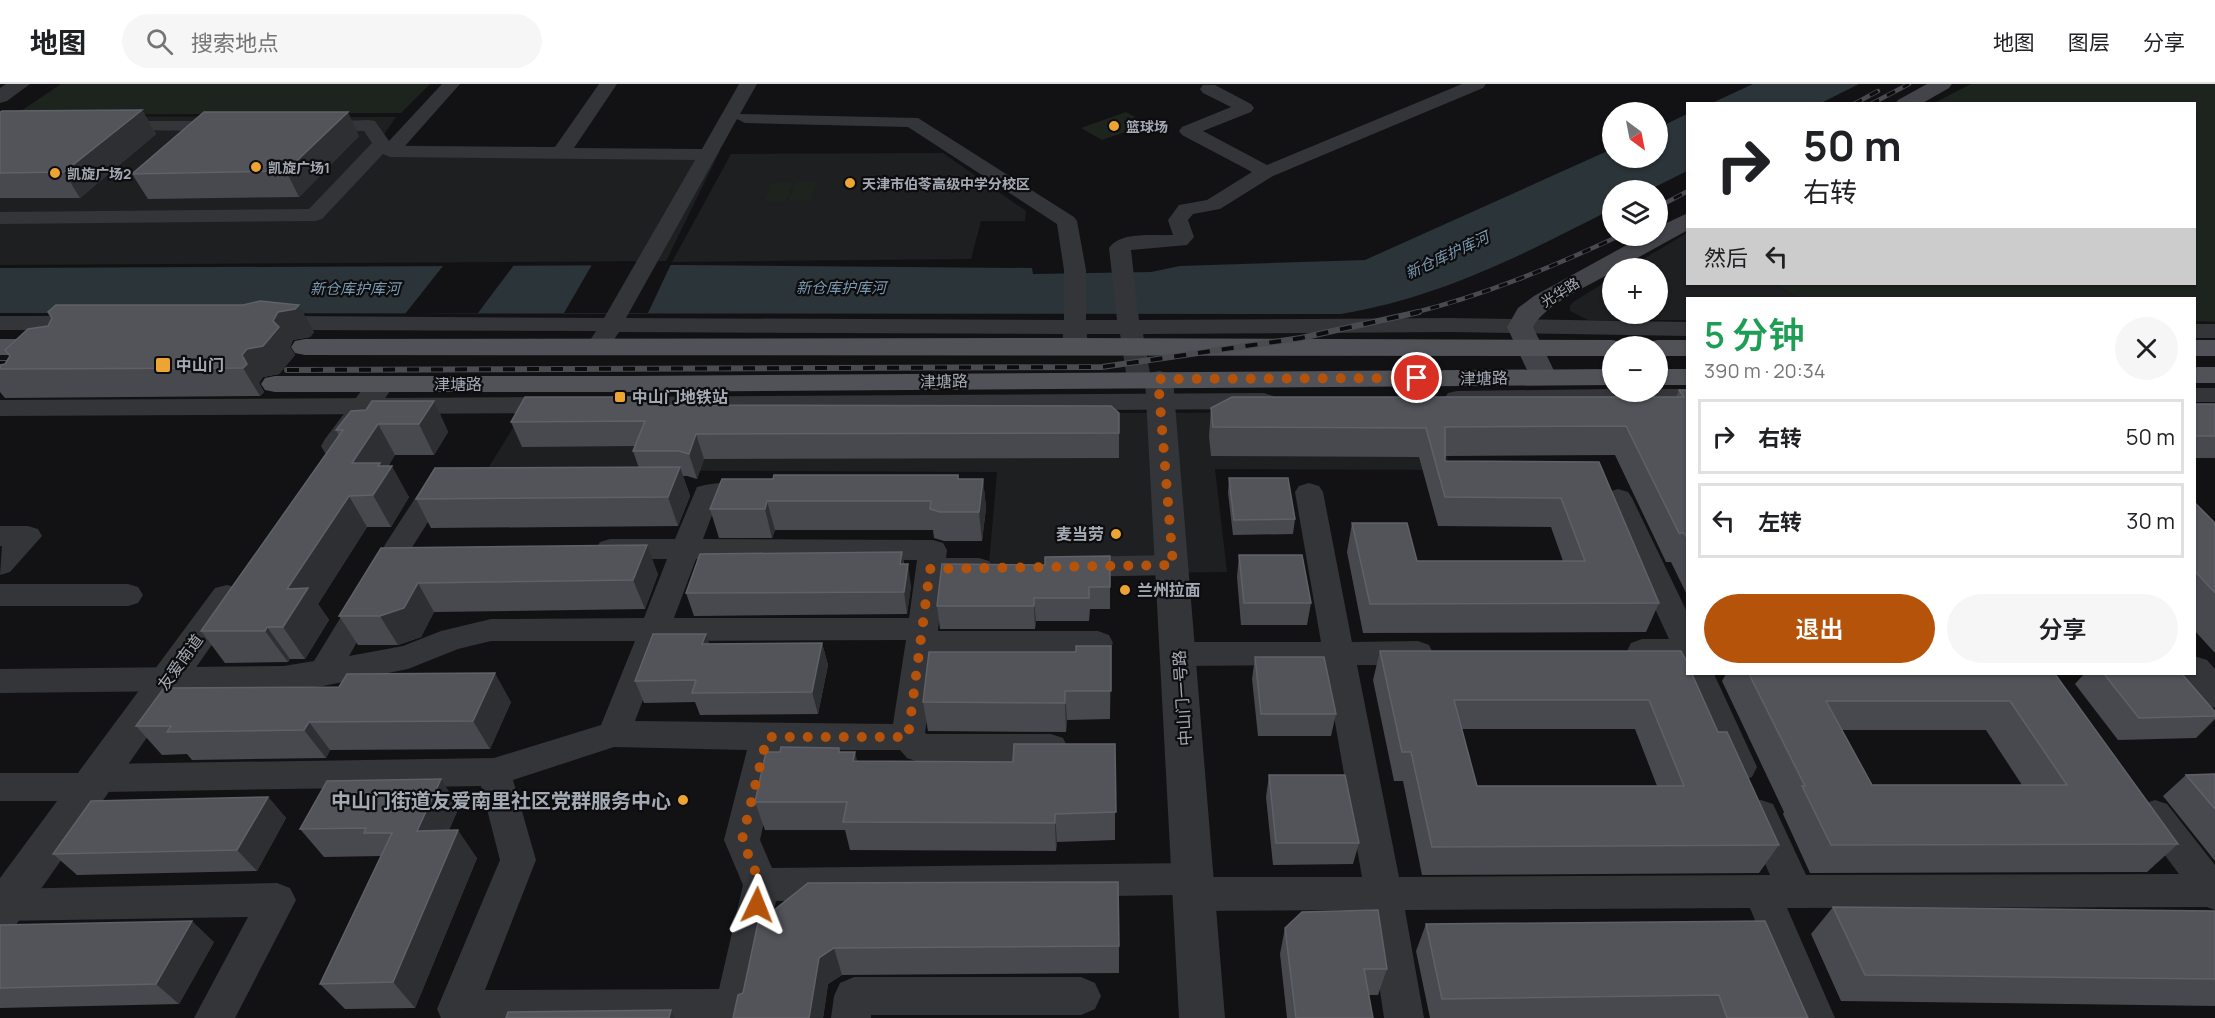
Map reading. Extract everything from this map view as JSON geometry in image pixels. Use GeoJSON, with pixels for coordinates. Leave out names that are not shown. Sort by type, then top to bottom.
{"type":"FeatureCollection","features":[{"type":"Feature","properties":{"kind":"main road"},"geometry":{"type":"LineString","coordinates":[[1909,102],[1942,84]]}},
{"type":"Feature","properties":{"kind":"main road","name":"光华路"},"geometry":{"type":"LineString","coordinates":[[1525,338],[1527,314],[1543,301],[1686,221]]}},
{"type":"Feature","properties":{"kind":"main road","name":"津塘路"},"geometry":{"type":"LineString","coordinates":[[305,348],[610,328],[1130,329],[1525,338],[1602,347]]}},
{"type":"Feature","properties":{"kind":"main road"},"geometry":{"type":"LineString","coordinates":[[1525,338],[1543,377]]}},
{"type":"Feature","properties":{"kind":"main road"},"geometry":{"type":"LineString","coordinates":[[0,347],[56,347]]}},
{"type":"Feature","properties":{"kind":"main road"},"geometry":{"type":"LineString","coordinates":[[1668,348],[1686,348]]}},
{"type":"Feature","properties":{"kind":"main road"},"geometry":{"type":"LineString","coordinates":[[2196,348],[2215,348]]}},
{"type":"Feature","properties":{"kind":"main road"},"geometry":{"type":"LineString","coordinates":[[2196,375],[2215,375]]}},
{"type":"Feature","properties":{"kind":"main road","name":"津塘路"},"geometry":{"type":"LineString","coordinates":[[275,384],[374,395],[1153,387],[1602,377]]}},
{"type":"Feature","properties":{"kind":"main road"},"geometry":{"type":"LineString","coordinates":[[1668,377],[1686,377]]}},
{"type":"Feature","properties":{"kind":"street"},"geometry":{"type":"LineString","coordinates":[[0,97],[20,84]]}},
{"type":"Feature","properties":{"kind":"street"},"geometry":{"type":"LineString","coordinates":[[451,84],[390,151],[708,155]]}},
{"type":"Feature","properties":{"kind":"street"},"geometry":{"type":"LineString","coordinates":[[561,153],[608,84]]}},
{"type":"Feature","properties":{"kind":"street"},"geometry":{"type":"LineString","coordinates":[[293,323],[610,328],[748,84]]}},
{"type":"Feature","properties":{"kind":"street"},"geometry":{"type":"LineString","coordinates":[[1477,84],[1266,172],[1213,205],[1186,209],[1178,220],[1184,237],[1180,241],[1125,244],[1120,248],[1130,329],[1153,387],[1686,396]]}},
{"type":"Feature","properties":{"kind":"street"},"geometry":{"type":"LineString","coordinates":[[1209,89],[1245,108],[1188,131],[1266,172]]}},
{"type":"Feature","properties":{"kind":"street"},"geometry":{"type":"LineString","coordinates":[[745,118],[912,122],[1067,221],[1075,270],[1075,328]]}},
{"type":"Feature","properties":{"kind":"street"},"geometry":{"type":"LineString","coordinates":[[0,218],[315,215],[382,144],[369,125],[298,126]]}},
{"type":"Feature","properties":{"kind":"street"},"geometry":{"type":"LineString","coordinates":[[96,126],[239,126]]}},
{"type":"Feature","properties":{"kind":"street"},"geometry":{"type":"LineString","coordinates":[[0,323],[106,323]]}},
{"type":"Feature","properties":{"kind":"street"},"geometry":{"type":"LineString","coordinates":[[1525,338],[1686,329]]}},
{"type":"Feature","properties":{"kind":"street"},"geometry":{"type":"LineString","coordinates":[[2196,331],[2215,331]]}},
{"type":"Feature","properties":{"kind":"street","name":"中山门一号路"},"geometry":{"type":"LineString","coordinates":[[1153,387],[1173,565],[1202,1018]]}},
{"type":"Feature","properties":{"kind":"street"},"geometry":{"type":"LineString","coordinates":[[5,393],[374,395]]}},
{"type":"Feature","properties":{"kind":"street"},"geometry":{"type":"LineString","coordinates":[[318,471],[374,395]]}},
{"type":"Feature","properties":{"kind":"street"},"geometry":{"type":"LineString","coordinates":[[2196,395],[2215,395]]}},
{"type":"Feature","properties":{"kind":"street"},"geometry":{"type":"LineString","coordinates":[[323,674],[396,550],[437,486],[472,486]]}},
{"type":"Feature","properties":{"kind":"street"},"geometry":{"type":"LineString","coordinates":[[1309,492],[1385,895],[1404,1018]]}},
{"type":"Feature","properties":{"kind":"street"},"geometry":{"type":"LineString","coordinates":[[614,734],[707,493],[777,493]]}},
{"type":"Feature","properties":{"kind":"street"},"geometry":{"type":"LineString","coordinates":[[1618,498],[1686,645]]}},
{"type":"Feature","properties":{"kind":"street"},"geometry":{"type":"LineString","coordinates":[[0,536],[27,536],[0,565]]}},
{"type":"Feature","properties":{"kind":"street"},"geometry":{"type":"LineString","coordinates":[[581,549],[933,550],[908,737]]}},
{"type":"Feature","properties":{"kind":"street"},"geometry":{"type":"LineString","coordinates":[[396,550],[431,550]]}},
{"type":"Feature","properties":{"kind":"street"},"geometry":{"type":"LineString","coordinates":[[1046,567],[1173,565]]}},
{"type":"Feature","properties":{"kind":"street","name":"友爱南道"},"geometry":{"type":"LineString","coordinates":[[2,909],[249,567]]}},
{"type":"Feature","properties":{"kind":"street"},"geometry":{"type":"LineString","coordinates":[[930,569],[1011,568]]}},
{"type":"Feature","properties":{"kind":"street"},"geometry":{"type":"LineString","coordinates":[[0,595],[128,595]]}},
{"type":"Feature","properties":{"kind":"street"},"geometry":{"type":"LineString","coordinates":[[0,681],[166,681],[284,678],[323,674],[408,657],[452,639],[491,630],[654,630],[922,636],[1098,643]]}},
{"type":"Feature","properties":{"kind":"street"},"geometry":{"type":"LineString","coordinates":[[1618,651],[1686,649]]}},
{"type":"Feature","properties":{"kind":"street"},"geometry":{"type":"LineString","coordinates":[[1178,654],[1443,652]]}},
{"type":"Feature","properties":{"kind":"street"},"geometry":{"type":"LineString","coordinates":[[1699,675],[1779,893],[1815,1018]]}},
{"type":"Feature","properties":{"kind":"street"},"geometry":{"type":"LineString","coordinates":[[0,787],[494,772],[614,734],[908,737],[919,748],[1076,748]]}},
{"type":"Feature","properties":{"kind":"street"},"geometry":{"type":"LineString","coordinates":[[494,772],[518,860],[455,1014],[733,1013],[761,885],[742,840],[767,737]]}},
{"type":"Feature","properties":{"kind":"street"},"geometry":{"type":"LineString","coordinates":[[2133,787],[2214,891]]}},
{"type":"Feature","properties":{"kind":"street"},"geometry":{"type":"LineString","coordinates":[[761,885],[1194,886],[1385,895],[2214,891]]}},
{"type":"Feature","properties":{"kind":"street"},"geometry":{"type":"LineString","coordinates":[[2,909],[277,900],[214,1018]]}},
{"type":"Feature","properties":{"kind":"street"},"geometry":{"type":"LineString","coordinates":[[851,1018],[854,996],[1081,996]]}},
{"type":"Feature","properties":{"kind":"shaded area"},"geometry":{"type":"Polygon","coordinates":[[[61,84],[430,84],[401,113],[15,115],[61,84]]]}},
{"type":"Feature","properties":{"kind":"shaded area"},"geometry":{"type":"Polygon","coordinates":[[[1971,84],[2215,84],[2215,322],[2196,321],[2196,297],[1796,297],[1776,285],[2196,285],[2196,102],[1936,102],[1971,84]]]}},
{"type":"Feature","properties":{"kind":"shaded area","name":"篮球场"},"geometry":{"type":"Polygon","coordinates":[[[1126,112],[1148,124],[1102,140],[1081,128],[1126,112]]]}},
{"type":"Feature","properties":{"kind":"shaded area"},"geometry":{"type":"Polygon","coordinates":[[[0,116],[396,117],[377,145],[720,151],[666,261],[0,265],[0,116]]]}},
{"type":"Feature","properties":{"kind":"shaded area","name":"天津市伯苓高级中学分校区"},"geometry":{"type":"Polygon","coordinates":[[[943,153],[1026,211],[1025,221],[981,221],[971,259],[672,262],[731,154],[943,153]]]}},
{"type":"Feature","properties":{"kind":"shaded area"},"geometry":{"type":"Polygon","coordinates":[[[796,182],[817,182],[811,200],[789,200],[796,182]]]}},
{"type":"Feature","properties":{"kind":"shaded area"},"geometry":{"type":"Polygon","coordinates":[[[772,183],[793,183],[786,201],[765,201],[772,183]]]}},
{"type":"Feature","properties":{"kind":"shaded area"},"geometry":{"type":"Polygon","coordinates":[[[1686,234],[1686,285],[1776,285],[1796,297],[1686,297],[1686,320],[1668,320],[1668,258],[1645,258],[1686,234]]]}},
{"type":"Feature","properties":{"kind":"shaded area"},"geometry":{"type":"Polygon","coordinates":[[[1602,284],[1602,320],[1588,320],[1570,311],[1573,302],[1602,284]]]}},
{"type":"Feature","properties":{"kind":"shaded area"},"geometry":{"type":"Polygon","coordinates":[[[1434,412],[1451,470],[1215,469],[1227,572],[988,575],[997,472],[487,470],[521,415],[1434,412]]]}},
{"type":"Feature","properties":{"kind":"water"},"geometry":{"type":"Polygon","coordinates":[[[1753,84],[1859,84],[1823,102],[1714,102],[1753,84]]]}},
{"type":"Feature","properties":{"kind":"water","name":"新仓库护库河"},"geometry":{"type":"Polygon","coordinates":[[[1686,114],[1686,172],[1668,180],[1602,180],[1602,214],[1481,272],[1413,297],[1341,314],[0,313],[0,268],[680,265],[1032,268],[1033,274],[1151,272],[1180,266],[1365,260],[1602,153],[1602,168],[1668,168],[1668,123],[1686,114]]]}},
{"type":"Feature","properties":{"kind":"pier"},"geometry":{"type":"Polygon","coordinates":[[[672,262],[648,313],[564,313],[593,263],[672,262]]]}},
{"type":"Feature","properties":{"kind":"pier"},"geometry":{"type":"Polygon","coordinates":[[[514,265],[478,313],[405,314],[443,266],[514,265]]]}},
{"type":"Feature","properties":{"kind":"building"},"geometry":{"type":"Polygon","coordinates":[[[142,110],[64,172],[0,173],[0,112],[2,111],[142,110]]]}},
{"type":"Feature","properties":{"kind":"building"},"geometry":{"type":"Polygon","coordinates":[[[204,112],[348,112],[286,171],[132,174],[204,112]]]}},
{"type":"Feature","properties":{"kind":"building"},"geometry":{"type":"Polygon","coordinates":[[[260,301],[299,305],[295,309],[278,312],[273,321],[279,327],[263,346],[247,349],[242,355],[247,364],[243,368],[0,369],[0,365],[5,364],[10,356],[5,350],[28,329],[48,326],[52,318],[48,312],[56,305],[243,305],[260,301]]]}},
{"type":"Feature","properties":{"kind":"building"},"geometry":{"type":"Polygon","coordinates":[[[1679,390],[1686,390],[1686,536],[1684,533],[1679,533],[1626,426],[1445,427],[1445,461],[1599,462],[1659,603],[1370,604],[1352,523],[1407,523],[1417,561],[1585,561],[1561,498],[1445,497],[1426,428],[1213,427],[1211,408],[1232,397],[1602,397],[1602,402],[1668,402],[1668,397],[1684,397],[1679,390]]]}},
{"type":"Feature","properties":{"kind":"building"},"geometry":{"type":"Polygon","coordinates":[[[525,397],[656,397],[653,405],[1111,406],[1119,413],[1119,433],[696,434],[689,454],[679,451],[633,451],[645,421],[511,422],[525,397]]]}},
{"type":"Feature","properties":{"kind":"building"},"geometry":{"type":"Polygon","coordinates":[[[372,401],[434,401],[419,424],[378,424],[352,463],[380,463],[378,466],[392,466],[373,495],[349,496],[287,589],[308,588],[283,627],[267,627],[265,631],[201,631],[343,430],[336,430],[351,411],[366,410],[372,401]]]}},
{"type":"Feature","properties":{"kind":"building"},"geometry":{"type":"Polygon","coordinates":[[[2196,404],[2215,404],[2215,436],[2196,436],[2196,404]]]}},
{"type":"Feature","properties":{"kind":"building"},"geometry":{"type":"Polygon","coordinates":[[[680,467],[668,497],[416,499],[435,468],[680,467]]]}},
{"type":"Feature","properties":{"kind":"building"},"geometry":{"type":"Polygon","coordinates":[[[774,475],[958,475],[958,479],[983,479],[979,512],[940,512],[930,509],[931,501],[767,501],[765,509],[710,509],[722,479],[773,479],[774,475]]]}},
{"type":"Feature","properties":{"kind":"building"},"geometry":{"type":"Polygon","coordinates":[[[1229,478],[1288,478],[1295,519],[1234,520],[1229,478]]]}},
{"type":"Feature","properties":{"kind":"building"},"geometry":{"type":"Polygon","coordinates":[[[2196,504],[2215,523],[2215,593],[2196,572],[2196,504]]]}},
{"type":"Feature","properties":{"kind":"building"},"geometry":{"type":"Polygon","coordinates":[[[647,545],[633,580],[418,583],[404,608],[380,616],[339,616],[381,548],[647,545]]]}},
{"type":"Feature","properties":{"kind":"building"},"geometry":{"type":"Polygon","coordinates":[[[902,552],[900,564],[908,564],[904,592],[686,593],[700,554],[902,552]]]}},
{"type":"Feature","properties":{"kind":"building"},"geometry":{"type":"Polygon","coordinates":[[[1239,555],[1302,555],[1311,603],[1244,603],[1239,555]]]}},
{"type":"Feature","properties":{"kind":"building"},"geometry":{"type":"Polygon","coordinates":[[[1110,556],[1110,587],[1089,587],[1089,598],[1034,598],[1034,606],[937,606],[942,564],[1045,565],[1045,557],[1110,556]]]}},
{"type":"Feature","properties":{"kind":"building"},"geometry":{"type":"Polygon","coordinates":[[[653,634],[706,634],[702,644],[822,643],[812,692],[692,693],[696,680],[635,681],[653,634]]]}},
{"type":"Feature","properties":{"kind":"building"},"geometry":{"type":"Polygon","coordinates":[[[1076,646],[1111,646],[1111,691],[1065,691],[1065,703],[923,702],[929,652],[1076,652],[1076,646]]]}},
{"type":"Feature","properties":{"kind":"building"},"geometry":{"type":"Polygon","coordinates":[[[1380,651],[1681,651],[1686,660],[1686,675],[1692,675],[1718,732],[1727,732],[1779,845],[1432,847],[1411,752],[1402,752],[1380,651]],[[1454,700],[1477,786],[1684,786],[1649,700],[1454,700]]]}},
{"type":"Feature","properties":{"kind":"building"},"geometry":{"type":"Polygon","coordinates":[[[1255,657],[1324,657],[1336,714],[1261,714],[1255,657]]]}},
{"type":"Feature","properties":{"kind":"building"},"geometry":{"type":"Polygon","coordinates":[[[495,673],[473,721],[309,722],[304,730],[167,732],[171,726],[136,726],[164,688],[339,687],[347,674],[495,673]]]}},
{"type":"Feature","properties":{"kind":"building"},"geometry":{"type":"Polygon","coordinates":[[[1750,675],[2056,675],[2178,844],[1831,845],[1802,786],[1805,786],[1750,675]],[[1826,701],[1872,785],[2067,785],[2010,701],[1826,701]]]}},
{"type":"Feature","properties":{"kind":"building"},"geometry":{"type":"Polygon","coordinates":[[[2105,675],[2183,675],[2215,712],[2215,716],[2139,718],[2105,675]]]}},
{"type":"Feature","properties":{"kind":"building"},"geometry":{"type":"Polygon","coordinates":[[[1014,744],[1115,744],[1116,812],[1055,814],[1055,823],[843,822],[847,802],[755,802],[766,752],[780,752],[781,747],[839,748],[839,752],[855,752],[853,761],[1013,762],[1014,744]]]}},
{"type":"Feature","properties":{"kind":"building"},"geometry":{"type":"Polygon","coordinates":[[[2215,774],[2215,809],[2186,775],[2215,774]]]}},
{"type":"Feature","properties":{"kind":"building"},"geometry":{"type":"Polygon","coordinates":[[[1269,775],[1345,775],[1359,843],[1276,843],[1269,775]]]}},
{"type":"Feature","properties":{"kind":"building"},"geometry":{"type":"Polygon","coordinates":[[[441,779],[417,831],[458,830],[393,982],[320,984],[392,833],[364,833],[366,828],[300,829],[327,781],[441,779]]]}},
{"type":"Feature","properties":{"kind":"building"},"geometry":{"type":"Polygon","coordinates":[[[268,797],[237,850],[53,854],[91,801],[268,797]]]}},
{"type":"Feature","properties":{"kind":"building"},"geometry":{"type":"Polygon","coordinates":[[[1118,882],[1119,946],[834,948],[819,958],[809,1018],[733,1018],[738,995],[743,993],[758,923],[808,883],[1118,882]]]}},
{"type":"Feature","properties":{"kind":"building"},"geometry":{"type":"Polygon","coordinates":[[[1833,907],[2215,911],[2215,979],[1865,975],[1833,907]]]}},
{"type":"Feature","properties":{"kind":"building"},"geometry":{"type":"Polygon","coordinates":[[[1378,910],[1387,969],[1364,969],[1373,1018],[1296,1018],[1285,928],[1302,912],[1378,910]]]}},
{"type":"Feature","properties":{"kind":"building"},"geometry":{"type":"Polygon","coordinates":[[[192,921],[156,984],[0,988],[0,925],[192,921]]]}},
{"type":"Feature","properties":{"kind":"building"},"geometry":{"type":"Polygon","coordinates":[[[1765,921],[1808,1018],[1727,1018],[1719,995],[1442,999],[1426,924],[1765,921]]]}},
{"type":"Feature","properties":{"kind":"building"},"geometry":{"type":"Polygon","coordinates":[[[671,1010],[669,1018],[506,1018],[508,1012],[671,1010]]]}},
{"type":"Feature","properties":{"kind":"railway"},"geometry":{"type":"LineString","coordinates":[[1875,102],[1909,84]]}},
{"type":"Feature","properties":{"kind":"railway"},"geometry":{"type":"LineString","coordinates":[[1858,102],[1878,91]]}},
{"type":"Feature","properties":{"kind":"railway"},"geometry":{"type":"LineString","coordinates":[[1668,202],[1686,192]]}},
{"type":"Feature","properties":{"kind":"railway"},"geometry":{"type":"LineString","coordinates":[[1413,313],[1466,298],[1518,279],[1602,244]]}},
{"type":"Feature","properties":{"kind":"railway"},"geometry":{"type":"LineString","coordinates":[[287,370],[1102,367],[1301,338],[1419,312]]}},
{"type":"Feature","properties":{"kind":"railway"},"geometry":{"type":"LineString","coordinates":[[0,363],[21,363]]}},
{"type":"Feature","properties":{"kind":"place","name":"篮球场"},"geometry":{"type":"Point","coordinates":[1114,126]}},
{"type":"Feature","properties":{"kind":"place","name":"凯旋广场1"},"geometry":{"type":"Point","coordinates":[256,167]}},
{"type":"Feature","properties":{"kind":"place","name":"凯旋广场2"},"geometry":{"type":"Point","coordinates":[55,173]}},
{"type":"Feature","properties":{"kind":"place","name":"天津市伯苓高级中学分校区"},"geometry":{"type":"Point","coordinates":[850,183]}},
{"type":"Feature","properties":{"kind":"place","name":"中山门"},"geometry":{"type":"Point","coordinates":[163,365]}},
{"type":"Feature","properties":{"kind":"place","name":"中山门地铁站"},"geometry":{"type":"Point","coordinates":[620,397]}},
{"type":"Feature","properties":{"kind":"place","name":"麦当劳"},"geometry":{"type":"Point","coordinates":[1116,534]}},
{"type":"Feature","properties":{"kind":"place","name":"兰州拉面"},"geometry":{"type":"Point","coordinates":[1125,590]}},
{"type":"Feature","properties":{"kind":"place","name":"中山门街道友爱南里社区党群服务中心"},"geometry":{"type":"Point","coordinates":[683,800]}},
{"type":"Feature","properties":{"kind":"route"},"geometry":{"type":"LineString","coordinates":[[757,905],[761,885],[742,840],[767,737],[908,737],[930,569],[1173,565],[1162,402],[1158,379],[1417,378]]}}]}
